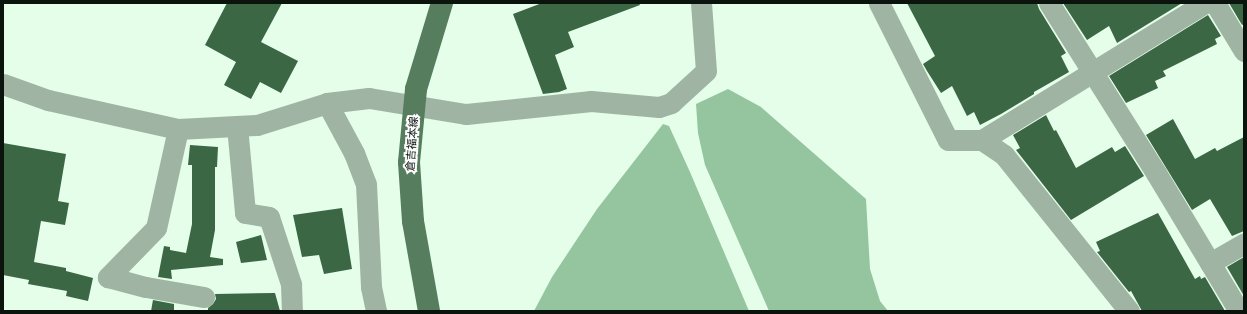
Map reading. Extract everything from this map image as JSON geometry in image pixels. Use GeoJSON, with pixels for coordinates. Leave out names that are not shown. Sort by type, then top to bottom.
{"type":"FeatureCollection","features":[{"type":"Feature","properties":{"kind":"main road","name":"倉吉福本線"},"geometry":{"type":"LineString","coordinates":[[429,311],[413,221],[409,162],[416,89],[442,3]]}},
{"type":"Feature","properties":{"kind":"street"},"geometry":{"type":"LineString","coordinates":[[3,84],[48,100],[178,129],[257,125],[328,103],[369,98],[466,114],[591,101],[659,107],[671,103],[706,71],[701,3]]}},
{"type":"Feature","properties":{"kind":"street"},"geometry":{"type":"LineString","coordinates":[[879,3],[948,140],[982,140],[1205,3]]}},
{"type":"Feature","properties":{"kind":"street"},"geometry":{"type":"LineString","coordinates":[[1049,3],[1093,72],[1239,311]]}},
{"type":"Feature","properties":{"kind":"street"},"geometry":{"type":"LineString","coordinates":[[1215,3],[1244,51]]}},
{"type":"Feature","properties":{"kind":"street"},"geometry":{"type":"LineString","coordinates":[[328,103],[354,153],[366,184],[371,287],[376,311]]}},
{"type":"Feature","properties":{"kind":"street"},"geometry":{"type":"LineString","coordinates":[[237,126],[245,213],[269,217],[291,284],[292,311]]}},
{"type":"Feature","properties":{"kind":"street"},"geometry":{"type":"LineString","coordinates":[[178,129],[156,228],[108,277],[146,288],[204,297]]}},
{"type":"Feature","properties":{"kind":"street"},"geometry":{"type":"LineString","coordinates":[[982,140],[1004,155],[1129,311]]}},
{"type":"Feature","properties":{"kind":"street"},"geometry":{"type":"LineString","coordinates":[[1210,263],[1244,243]]}},
{"type":"Feature","properties":{"kind":"green space"},"geometry":{"type":"Polygon","coordinates":[[[728,89],[761,107],[866,199],[870,269],[880,301],[888,311],[769,311],[705,165],[698,133],[696,104],[728,89]]]}},
{"type":"Feature","properties":{"kind":"green space"},"geometry":{"type":"Polygon","coordinates":[[[663,124],[669,126],[749,311],[534,311],[552,277],[597,209],[663,124]]]}},
{"type":"Feature","properties":{"kind":"building"},"geometry":{"type":"Polygon","coordinates":[[[227,3],[282,3],[261,42],[298,61],[281,93],[260,82],[251,99],[224,85],[236,62],[205,45],[227,3]]]}},
{"type":"Feature","properties":{"kind":"building"},"geometry":{"type":"Polygon","coordinates":[[[542,3],[639,3],[640,5],[568,32],[574,47],[555,55],[567,89],[559,92],[543,94],[513,14],[542,3]]]}},
{"type":"Feature","properties":{"kind":"building"},"geometry":{"type":"Polygon","coordinates":[[[907,3],[1037,3],[1039,9],[1066,53],[1061,56],[1069,72],[1034,92],[1034,94],[1001,114],[980,125],[974,112],[967,116],[952,86],[941,93],[927,71],[923,64],[935,56],[907,3]]]}},
{"type":"Feature","properties":{"kind":"building"},"geometry":{"type":"Polygon","coordinates":[[[1063,3],[1182,3],[1117,43],[1109,26],[1087,40],[1063,3]]]}},
{"type":"Feature","properties":{"kind":"building"},"geometry":{"type":"Polygon","coordinates":[[[1229,3],[1244,3],[1244,24],[1242,25],[1229,3]]]}},
{"type":"Feature","properties":{"kind":"building"},"geometry":{"type":"Polygon","coordinates":[[[1208,15],[1221,36],[1215,39],[1217,44],[1163,71],[1166,76],[1155,81],[1158,88],[1126,103],[1109,76],[1208,15]]]}},
{"type":"Feature","properties":{"kind":"building"},"geometry":{"type":"Polygon","coordinates":[[[1046,115],[1054,131],[1056,130],[1076,168],[1112,147],[1115,152],[1125,146],[1144,176],[1071,220],[1016,150],[1020,148],[1013,135],[1046,115]]]}},
{"type":"Feature","properties":{"kind":"building"},"geometry":{"type":"Polygon","coordinates":[[[1173,119],[1195,159],[1215,148],[1217,151],[1244,137],[1244,231],[1232,236],[1210,199],[1192,210],[1146,135],[1173,119]]]}},
{"type":"Feature","properties":{"kind":"building"},"geometry":{"type":"Polygon","coordinates":[[[3,143],[66,154],[58,201],[69,203],[65,225],[41,221],[34,262],[66,268],[66,271],[93,278],[88,301],[66,296],[67,291],[28,284],[29,280],[3,275],[3,143]]]}},
{"type":"Feature","properties":{"kind":"building"},"geometry":{"type":"Polygon","coordinates":[[[190,145],[218,147],[217,167],[215,167],[215,230],[210,257],[223,259],[223,265],[171,270],[172,279],[158,277],[164,246],[170,247],[170,250],[186,253],[192,224],[192,165],[188,165],[190,145]]]}},
{"type":"Feature","properties":{"kind":"building"},"geometry":{"type":"Polygon","coordinates":[[[342,208],[352,269],[324,274],[319,255],[302,257],[293,215],[342,208]]]}},
{"type":"Feature","properties":{"kind":"building"},"geometry":{"type":"Polygon","coordinates":[[[1158,213],[1195,279],[1200,276],[1201,279],[1205,277],[1225,311],[1142,311],[1131,291],[1129,292],[1097,252],[1100,251],[1096,242],[1158,213]]]}},
{"type":"Feature","properties":{"kind":"building"},"geometry":{"type":"Polygon","coordinates":[[[261,235],[267,260],[241,263],[236,242],[261,235]]]}},
{"type":"Feature","properties":{"kind":"building"},"geometry":{"type":"Polygon","coordinates":[[[1244,257],[1244,296],[1227,267],[1244,257]]]}},
{"type":"Feature","properties":{"kind":"building"},"geometry":{"type":"Polygon","coordinates":[[[275,293],[280,311],[208,311],[208,308],[216,299],[215,294],[275,293]]]}},
{"type":"Feature","properties":{"kind":"building"},"geometry":{"type":"Polygon","coordinates":[[[153,300],[174,304],[174,311],[151,311],[153,300]]]}}]}
